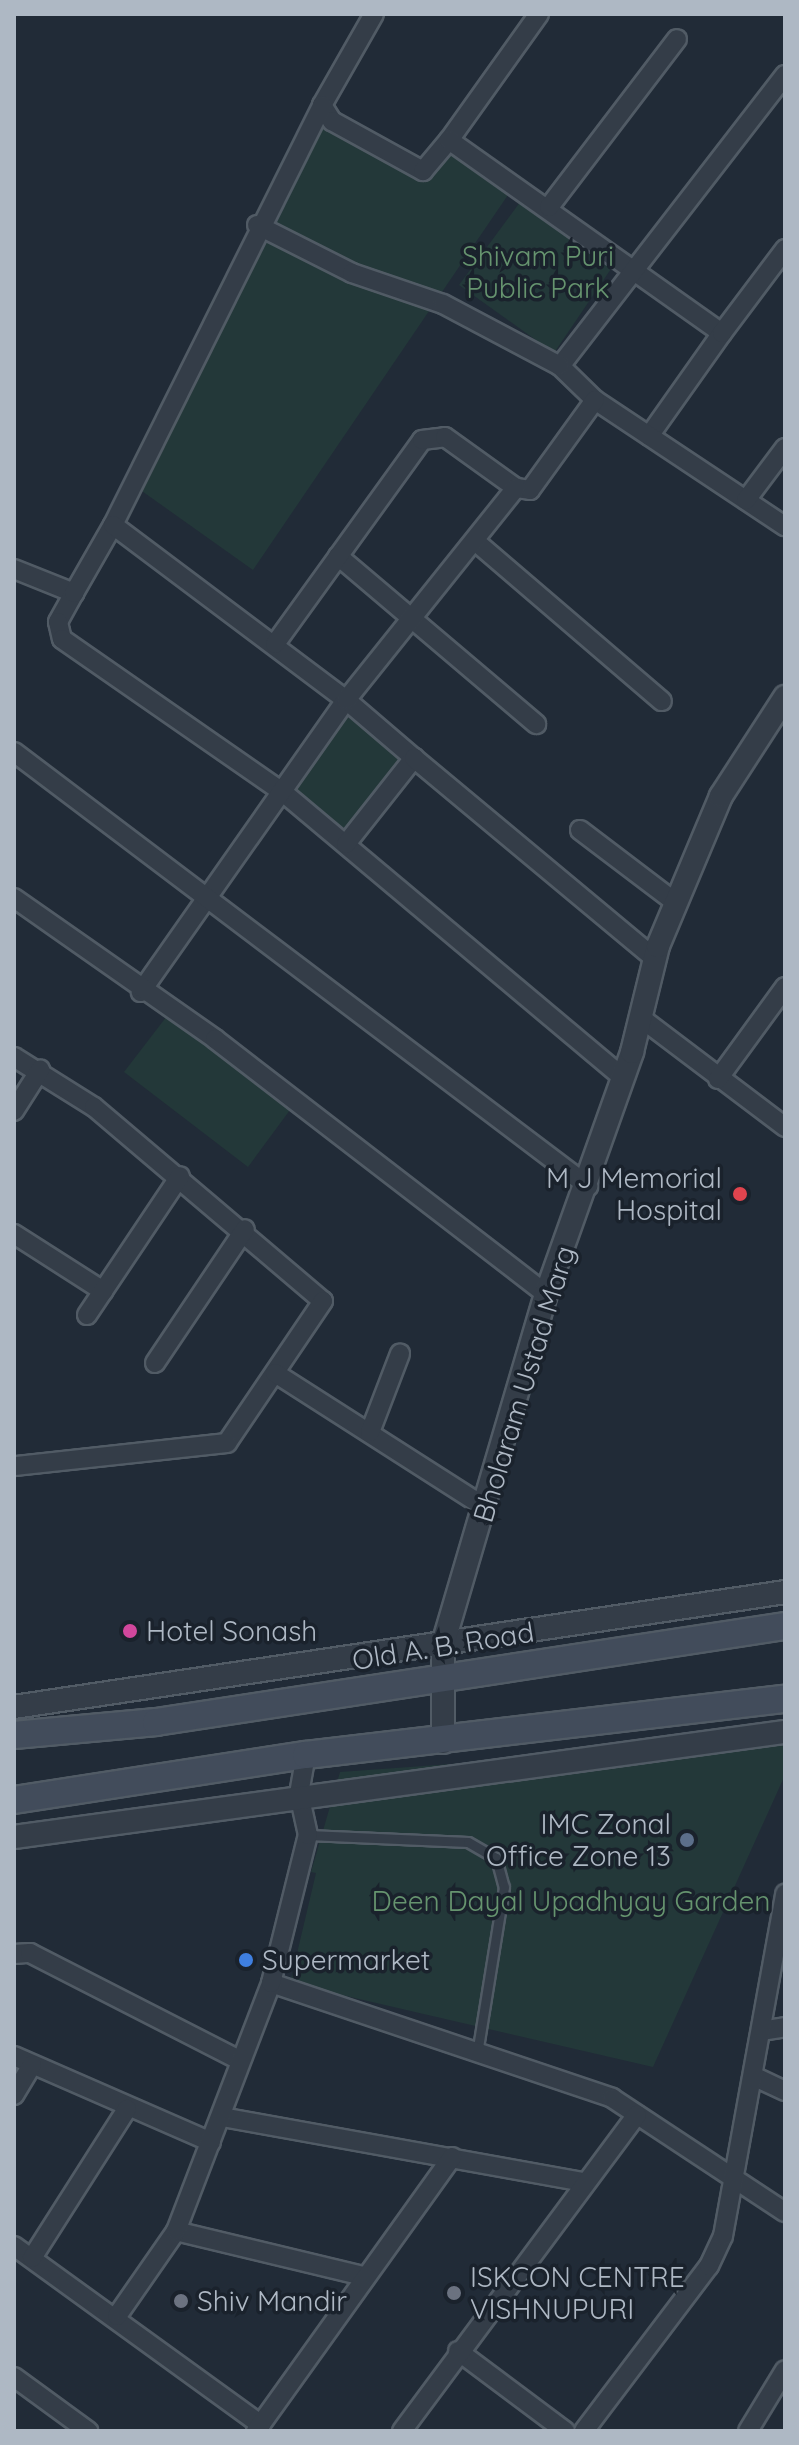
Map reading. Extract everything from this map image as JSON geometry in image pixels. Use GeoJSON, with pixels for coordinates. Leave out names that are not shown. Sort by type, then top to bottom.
{"type":"FeatureCollection","features":[{"type":"Feature","properties":{"kind":"main road","name":"Old A. B. Road"},"geometry":{"type":"LineString","coordinates":[[14,1735],[156,1722],[785,1626]]}},
{"type":"Feature","properties":{"kind":"main road"},"geometry":{"type":"LineString","coordinates":[[14,1800],[306,1755],[443,1742],[785,1699]]}},
{"type":"Feature","properties":{"kind":"street"},"geometry":{"type":"LineString","coordinates":[[374,14],[257,225],[113,525],[58,622],[62,639],[285,794],[623,1078]]}},
{"type":"Feature","properties":{"kind":"street"},"geometry":{"type":"LineString","coordinates":[[322,105],[332,121],[423,171],[449,140],[539,14]]}},
{"type":"Feature","properties":{"kind":"street"},"geometry":{"type":"LineString","coordinates":[[549,207],[677,39]]}},
{"type":"Feature","properties":{"kind":"street"},"geometry":{"type":"LineString","coordinates":[[560,366],[785,75]]}},
{"type":"Feature","properties":{"kind":"street"},"geometry":{"type":"LineString","coordinates":[[449,140],[637,269],[722,333]]}},
{"type":"Feature","properties":{"kind":"street"},"geometry":{"type":"LineString","coordinates":[[257,225],[352,273],[443,304],[560,366],[595,400],[785,526]]}},
{"type":"Feature","properties":{"kind":"street"},"geometry":{"type":"LineString","coordinates":[[649,436],[785,249]]}},
{"type":"Feature","properties":{"kind":"street"},"geometry":{"type":"LineString","coordinates":[[275,644],[394,471],[431,436],[445,437],[516,488],[530,490],[595,400]]}},
{"type":"Feature","properties":{"kind":"street"},"geometry":{"type":"LineString","coordinates":[[746,500],[785,448]]}},
{"type":"Feature","properties":{"kind":"street"},"geometry":{"type":"LineString","coordinates":[[141,992],[285,794],[346,700],[418,620],[516,488]]}},
{"type":"Feature","properties":{"kind":"street"},"geometry":{"type":"LineString","coordinates":[[113,525],[346,700],[655,959]]}},
{"type":"Feature","properties":{"kind":"street"},"geometry":{"type":"LineString","coordinates":[[475,541],[662,701]]}},
{"type":"Feature","properties":{"kind":"street"},"geometry":{"type":"LineString","coordinates":[[338,556],[418,620],[536,724]]}},
{"type":"Feature","properties":{"kind":"street"},"geometry":{"type":"LineString","coordinates":[[14,569],[74,593]]}},
{"type":"Feature","properties":{"kind":"street","name":"Bholaram Ustad Marg"},"geometry":{"type":"LineString","coordinates":[[443,1742],[443,1644],[486,1508],[546,1294],[588,1186],[641,1018],[655,959],[721,796],[785,697]]}},
{"type":"Feature","properties":{"kind":"street"},"geometry":{"type":"LineString","coordinates":[[14,752],[588,1186]]}},
{"type":"Feature","properties":{"kind":"street"},"geometry":{"type":"LineString","coordinates":[[346,844],[414,758]]}},
{"type":"Feature","properties":{"kind":"street"},"geometry":{"type":"LineString","coordinates":[[580,830],[676,903]]}},
{"type":"Feature","properties":{"kind":"street"},"geometry":{"type":"LineString","coordinates":[[14,898],[141,992],[215,1039],[546,1294]]}},
{"type":"Feature","properties":{"kind":"street"},"geometry":{"type":"LineString","coordinates":[[718,1079],[785,987]]}},
{"type":"Feature","properties":{"kind":"street"},"geometry":{"type":"LineString","coordinates":[[641,1018],[785,1127]]}},
{"type":"Feature","properties":{"kind":"street"},"geometry":{"type":"LineString","coordinates":[[14,1057],[40,1070],[180,1176],[245,1229],[323,1301],[227,1443],[14,1466]]}},
{"type":"Feature","properties":{"kind":"street"},"geometry":{"type":"LineString","coordinates":[[14,1111],[40,1070]]}},
{"type":"Feature","properties":{"kind":"street"},"geometry":{"type":"LineString","coordinates":[[87,1315],[180,1176]]}},
{"type":"Feature","properties":{"kind":"street"},"geometry":{"type":"LineString","coordinates":[[155,1363],[245,1229]]}},
{"type":"Feature","properties":{"kind":"street"},"geometry":{"type":"LineString","coordinates":[[14,1234],[103,1291]]}},
{"type":"Feature","properties":{"kind":"street"},"geometry":{"type":"LineString","coordinates":[[370,1432],[400,1354]]}},
{"type":"Feature","properties":{"kind":"street"},"geometry":{"type":"LineString","coordinates":[[275,1373],[486,1508]]}},
{"type":"Feature","properties":{"kind":"street"},"geometry":{"type":"LineString","coordinates":[[14,1707],[785,1592]]}},
{"type":"Feature","properties":{"kind":"street"},"geometry":{"type":"LineString","coordinates":[[14,1837],[299,1794],[785,1732]]}},
{"type":"Feature","properties":{"kind":"street"},"geometry":{"type":"LineString","coordinates":[[117,2316],[176,2231],[271,1983],[308,1835],[299,1794],[306,1755]]}},
{"type":"Feature","properties":{"kind":"street"},"geometry":{"type":"LineString","coordinates":[[584,2431],[709,2266],[735,2178],[785,1894]]}},
{"type":"Feature","properties":{"kind":"street"},"geometry":{"type":"LineString","coordinates":[[14,1954],[30,1953],[239,2060]]}},
{"type":"Feature","properties":{"kind":"street"},"geometry":{"type":"LineString","coordinates":[[271,1983],[477,2054],[581,2085],[637,2115],[785,2212]]}},
{"type":"Feature","properties":{"kind":"street"},"geometry":{"type":"LineString","coordinates":[[761,2031],[785,2027]]}},
{"type":"Feature","properties":{"kind":"street"},"geometry":{"type":"LineString","coordinates":[[14,2056],[127,2109],[211,2142]]}},
{"type":"Feature","properties":{"kind":"street"},"geometry":{"type":"LineString","coordinates":[[14,2095],[32,2065]]}},
{"type":"Feature","properties":{"kind":"street"},"geometry":{"type":"LineString","coordinates":[[753,2076],[785,2091]]}},
{"type":"Feature","properties":{"kind":"street"},"geometry":{"type":"LineString","coordinates":[[32,2258],[127,2109]]}},
{"type":"Feature","properties":{"kind":"street"},"geometry":{"type":"LineString","coordinates":[[402,2431],[583,2182],[637,2115]]}},
{"type":"Feature","properties":{"kind":"street"},"geometry":{"type":"LineString","coordinates":[[222,2117],[583,2182]]}},
{"type":"Feature","properties":{"kind":"street"},"geometry":{"type":"LineString","coordinates":[[14,2246],[117,2316],[258,2428],[363,2276],[452,2157]]}},
{"type":"Feature","properties":{"kind":"street"},"geometry":{"type":"LineString","coordinates":[[176,2231],[363,2276]]}},
{"type":"Feature","properties":{"kind":"street"},"geometry":{"type":"LineString","coordinates":[[458,2351],[565,2431]]}},
{"type":"Feature","properties":{"kind":"street"},"geometry":{"type":"LineString","coordinates":[[748,2431],[785,2370]]}},
{"type":"Feature","properties":{"kind":"street"},"geometry":{"type":"LineString","coordinates":[[14,2377],[88,2431]]}},
{"type":"Feature","properties":{"kind":"lane"},"geometry":{"type":"LineString","coordinates":[[308,1835],[468,1842],[496,1858],[504,1887],[477,2054]]}},
{"type":"Feature","properties":{"kind":"green space"},"geometry":{"type":"Polygon","coordinates":[[[320,121],[418,179],[456,151],[514,186],[253,570],[139,489],[320,121]]]}},
{"type":"Feature","properties":{"kind":"green space","name":"Shivam Puri Public Park"},"geometry":{"type":"Polygon","coordinates":[[[526,194],[617,260],[554,353],[459,285],[526,194]]]}},
{"type":"Feature","properties":{"kind":"green space"},"geometry":{"type":"Polygon","coordinates":[[[346,716],[401,755],[344,835],[289,795],[346,716]]]}},
{"type":"Feature","properties":{"kind":"green space"},"geometry":{"type":"Polygon","coordinates":[[[167,1016],[290,1110],[248,1167],[124,1072],[167,1016]]]}},
{"type":"Feature","properties":{"kind":"green space","name":"Deen Dayal Upadhyay Garden"},"geometry":{"type":"Polygon","coordinates":[[[785,1740],[785,1775],[653,2067],[290,1983],[316,1873],[311,1872],[340,1772],[785,1740]]]}},
{"type":"Feature","properties":{"kind":"place","name":"M J Memorial Hospital"},"geometry":{"type":"Point","coordinates":[740,1194]}},
{"type":"Feature","properties":{"kind":"place","name":"Hotel Sonash"},"geometry":{"type":"Point","coordinates":[130,1631]}},
{"type":"Feature","properties":{"kind":"place","name":"IMC Zonal Office Zone 13"},"geometry":{"type":"Point","coordinates":[687,1840]}},
{"type":"Feature","properties":{"kind":"place","name":"Supermarket"},"geometry":{"type":"Point","coordinates":[246,1960]}},
{"type":"Feature","properties":{"kind":"place","name":"ISKCON CENTRE VISHNUPURI"},"geometry":{"type":"Point","coordinates":[454,2293]}},
{"type":"Feature","properties":{"kind":"place","name":"Shiv Mandir"},"geometry":{"type":"Point","coordinates":[181,2301]}}]}
